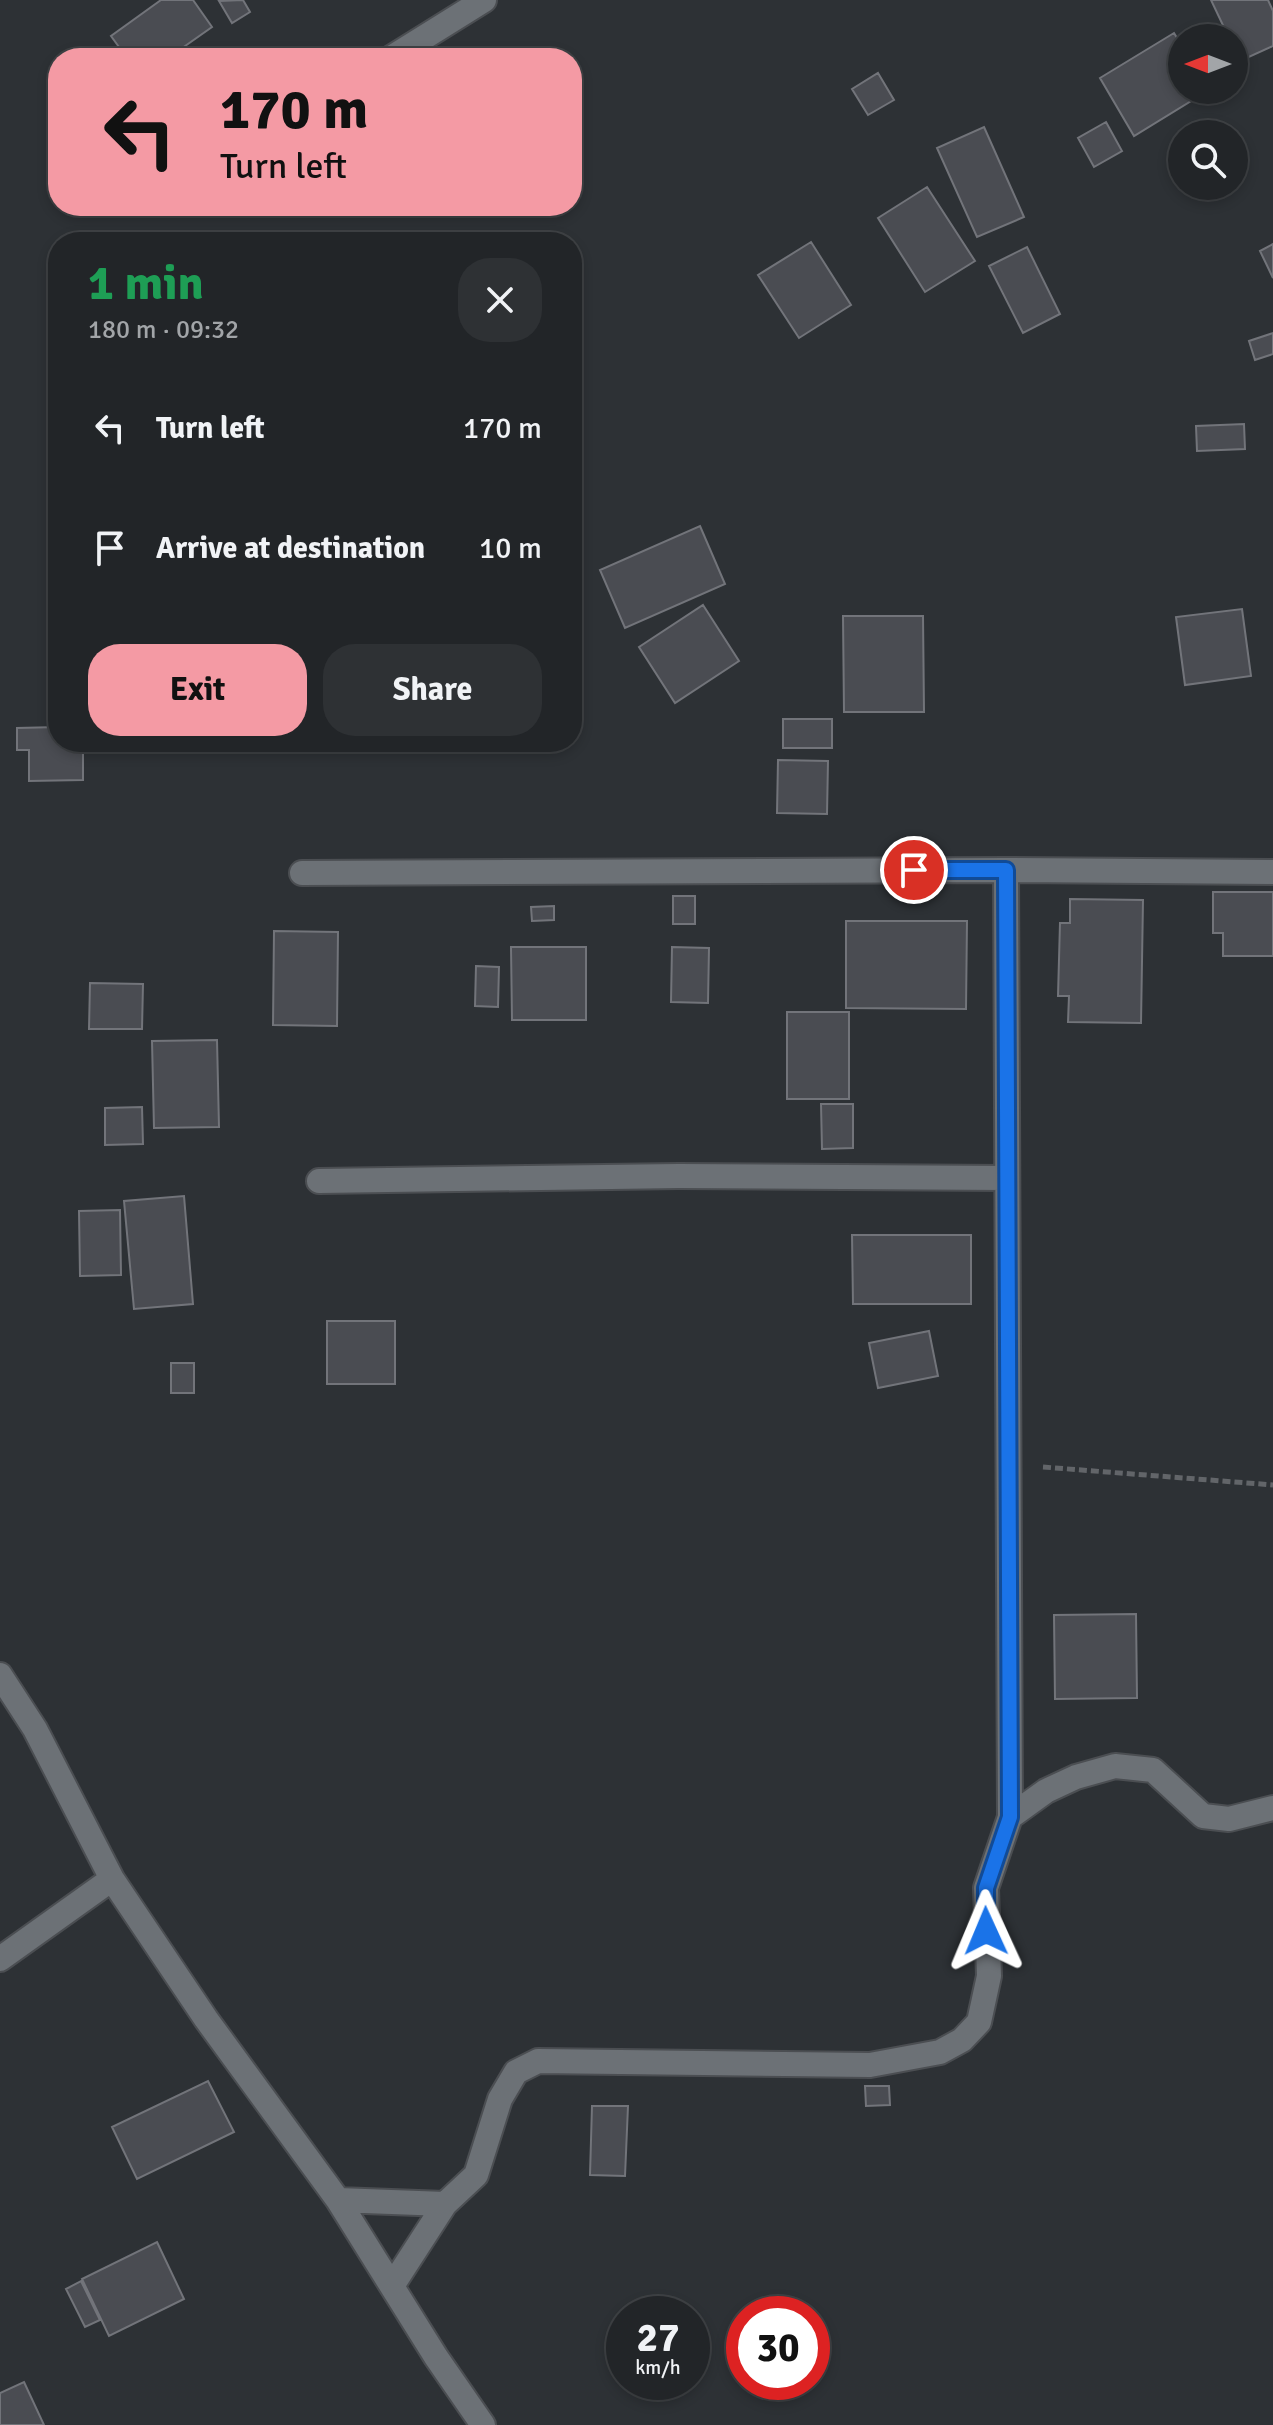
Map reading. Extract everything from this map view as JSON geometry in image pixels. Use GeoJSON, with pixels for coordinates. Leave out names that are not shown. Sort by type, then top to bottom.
{"type":"FeatureCollection","features":[{"type":"Feature","properties":{"kind":"street"},"geometry":{"type":"LineString","coordinates":[[407,48],[484,0]]}},
{"type":"Feature","properties":{"kind":"street"},"geometry":{"type":"LineString","coordinates":[[392,2286],[445,2204],[476,2175],[500,2099],[516,2072],[538,2061],[870,2065],[940,2052],[962,2040],[979,2022],[989,1976],[986,1888],[1010,1817],[1006,870]]}},
{"type":"Feature","properties":{"kind":"street"},"geometry":{"type":"LineString","coordinates":[[302,873],[1273,872]]}},
{"type":"Feature","properties":{"kind":"street"},"geometry":{"type":"LineString","coordinates":[[319,1181],[679,1176],[1007,1178]]}},
{"type":"Feature","properties":{"kind":"street"},"geometry":{"type":"LineString","coordinates":[[0,1675],[35,1729],[112,1879],[206,2019],[338,2200],[483,2425]]}},
{"type":"Feature","properties":{"kind":"street"},"geometry":{"type":"LineString","coordinates":[[1010,1817],[1046,1791],[1115,1766],[1153,1770],[1203,1816],[1229,1819],[1273,1808]]}},
{"type":"Feature","properties":{"kind":"street"},"geometry":{"type":"LineString","coordinates":[[0,1959],[112,1879]]}},
{"type":"Feature","properties":{"kind":"street"},"geometry":{"type":"LineString","coordinates":[[338,2200],[445,2204]]}},
{"type":"Feature","properties":{"kind":"path"},"geometry":{"type":"LineString","coordinates":[[1008,1465],[1273,1485]]}},
{"type":"Feature","properties":{"kind":"building"},"geometry":{"type":"Polygon","coordinates":[[[161,0],[193,0],[212,27],[182,48],[120,48],[111,36],[161,0]]]}},
{"type":"Feature","properties":{"kind":"building"},"geometry":{"type":"Polygon","coordinates":[[[243,0],[250,12],[232,23],[219,1],[243,0]]]}},
{"type":"Feature","properties":{"kind":"building"},"geometry":{"type":"Polygon","coordinates":[[[1211,0],[1268,0],[1273,11],[1273,46],[1248,57],[1248,24],[1222,24],[1211,0]]]}},
{"type":"Feature","properties":{"kind":"building"},"geometry":{"type":"Polygon","coordinates":[[[1168,37],[1168,104],[1186,104],[1134,136],[1100,78],[1168,37]]]}},
{"type":"Feature","properties":{"kind":"building"},"geometry":{"type":"Polygon","coordinates":[[[878,73],[894,100],[868,115],[852,89],[878,73]]]}},
{"type":"Feature","properties":{"kind":"building"},"geometry":{"type":"Polygon","coordinates":[[[1106,122],[1122,151],[1094,167],[1078,138],[1106,122]]]}},
{"type":"Feature","properties":{"kind":"building"},"geometry":{"type":"Polygon","coordinates":[[[984,127],[1024,217],[977,237],[937,148],[984,127]]]}},
{"type":"Feature","properties":{"kind":"building"},"geometry":{"type":"Polygon","coordinates":[[[927,187],[975,261],[925,292],[878,218],[927,187]]]}},
{"type":"Feature","properties":{"kind":"building"},"geometry":{"type":"Polygon","coordinates":[[[811,242],[851,305],[799,338],[758,275],[811,242]]]}},
{"type":"Feature","properties":{"kind":"building"},"geometry":{"type":"Polygon","coordinates":[[[1273,244],[1273,278],[1260,251],[1273,244]]]}},
{"type":"Feature","properties":{"kind":"building"},"geometry":{"type":"Polygon","coordinates":[[[1027,247],[1060,314],[1023,333],[989,266],[1027,247]]]}},
{"type":"Feature","properties":{"kind":"building"},"geometry":{"type":"Polygon","coordinates":[[[1273,333],[1273,354],[1255,360],[1249,341],[1273,333]]]}},
{"type":"Feature","properties":{"kind":"building"},"geometry":{"type":"Polygon","coordinates":[[[1244,424],[1245,449],[1197,451],[1196,426],[1244,424]]]}},
{"type":"Feature","properties":{"kind":"building"},"geometry":{"type":"Polygon","coordinates":[[[700,526],[725,584],[625,628],[600,570],[700,526]]]}},
{"type":"Feature","properties":{"kind":"building"},"geometry":{"type":"Polygon","coordinates":[[[703,605],[739,661],[675,703],[639,647],[703,605]]]}},
{"type":"Feature","properties":{"kind":"building"},"geometry":{"type":"Polygon","coordinates":[[[1242,609],[1251,676],[1185,685],[1176,617],[1242,609]]]}},
{"type":"Feature","properties":{"kind":"building"},"geometry":{"type":"Polygon","coordinates":[[[843,616],[923,616],[924,712],[844,712],[843,616]]]}},
{"type":"Feature","properties":{"kind":"building"},"geometry":{"type":"Polygon","coordinates":[[[783,719],[832,719],[832,748],[783,748],[783,719]]]}},
{"type":"Feature","properties":{"kind":"building"},"geometry":{"type":"Polygon","coordinates":[[[48,727],[48,752],[83,752],[83,780],[29,781],[29,750],[17,750],[17,728],[48,727]]]}},
{"type":"Feature","properties":{"kind":"building"},"geometry":{"type":"Polygon","coordinates":[[[778,760],[828,761],[827,814],[777,813],[778,760]]]}},
{"type":"Feature","properties":{"kind":"building"},"geometry":{"type":"Polygon","coordinates":[[[1213,892],[1273,892],[1273,956],[1223,956],[1223,933],[1213,933],[1213,892]]]}},
{"type":"Feature","properties":{"kind":"building"},"geometry":{"type":"Polygon","coordinates":[[[673,896],[695,896],[695,924],[673,924],[673,896]]]}},
{"type":"Feature","properties":{"kind":"building"},"geometry":{"type":"Polygon","coordinates":[[[1070,899],[1143,900],[1141,1023],[1068,1022],[1069,996],[1058,996],[1060,923],[1070,923],[1070,899]]]}},
{"type":"Feature","properties":{"kind":"building"},"geometry":{"type":"Polygon","coordinates":[[[554,906],[554,920],[532,921],[531,907],[554,906]]]}},
{"type":"Feature","properties":{"kind":"building"},"geometry":{"type":"Polygon","coordinates":[[[846,921],[967,921],[966,1009],[846,1008],[846,921]]]}},
{"type":"Feature","properties":{"kind":"building"},"geometry":{"type":"Polygon","coordinates":[[[274,931],[338,932],[337,1026],[273,1025],[274,931]]]}},
{"type":"Feature","properties":{"kind":"building"},"geometry":{"type":"Polygon","coordinates":[[[511,947],[586,947],[586,1020],[512,1020],[511,947]]]}},
{"type":"Feature","properties":{"kind":"building"},"geometry":{"type":"Polygon","coordinates":[[[672,947],[709,948],[708,1003],[671,1002],[672,947]]]}},
{"type":"Feature","properties":{"kind":"building"},"geometry":{"type":"Polygon","coordinates":[[[476,966],[499,967],[498,1007],[475,1006],[476,966]]]}},
{"type":"Feature","properties":{"kind":"building"},"geometry":{"type":"Polygon","coordinates":[[[90,983],[143,984],[142,1029],[89,1029],[90,983]]]}},
{"type":"Feature","properties":{"kind":"building"},"geometry":{"type":"Polygon","coordinates":[[[787,1012],[849,1012],[849,1099],[787,1099],[787,1012]]]}},
{"type":"Feature","properties":{"kind":"building"},"geometry":{"type":"Polygon","coordinates":[[[217,1040],[219,1127],[154,1128],[152,1041],[217,1040]]]}},
{"type":"Feature","properties":{"kind":"building"},"geometry":{"type":"Polygon","coordinates":[[[821,1104],[853,1104],[853,1148],[822,1149],[821,1104]]]}},
{"type":"Feature","properties":{"kind":"building"},"geometry":{"type":"Polygon","coordinates":[[[142,1107],[143,1144],[105,1145],[105,1108],[142,1107]]]}},
{"type":"Feature","properties":{"kind":"building"},"geometry":{"type":"Polygon","coordinates":[[[184,1196],[193,1304],[134,1309],[124,1201],[184,1196]]]}},
{"type":"Feature","properties":{"kind":"building"},"geometry":{"type":"Polygon","coordinates":[[[120,1210],[121,1275],[80,1276],[79,1211],[120,1210]]]}},
{"type":"Feature","properties":{"kind":"building"},"geometry":{"type":"Polygon","coordinates":[[[852,1235],[971,1235],[971,1304],[853,1304],[852,1235]]]}},
{"type":"Feature","properties":{"kind":"building"},"geometry":{"type":"Polygon","coordinates":[[[327,1321],[395,1321],[395,1384],[327,1384],[327,1321]]]}},
{"type":"Feature","properties":{"kind":"building"},"geometry":{"type":"Polygon","coordinates":[[[929,1331],[938,1376],[878,1388],[869,1343],[929,1331]]]}},
{"type":"Feature","properties":{"kind":"building"},"geometry":{"type":"Polygon","coordinates":[[[171,1363],[194,1363],[194,1393],[171,1393],[171,1363]]]}},
{"type":"Feature","properties":{"kind":"building"},"geometry":{"type":"Polygon","coordinates":[[[1136,1614],[1137,1698],[1055,1699],[1054,1615],[1136,1614]]]}},
{"type":"Feature","properties":{"kind":"building"},"geometry":{"type":"Polygon","coordinates":[[[208,2081],[234,2132],[137,2179],[112,2127],[208,2081]]]}},
{"type":"Feature","properties":{"kind":"building"},"geometry":{"type":"Polygon","coordinates":[[[865,2086],[889,2086],[890,2105],[866,2106],[865,2086]]]}},
{"type":"Feature","properties":{"kind":"building"},"geometry":{"type":"Polygon","coordinates":[[[592,2106],[628,2106],[625,2176],[590,2175],[592,2106]]]}},
{"type":"Feature","properties":{"kind":"building"},"geometry":{"type":"Polygon","coordinates":[[[157,2242],[184,2299],[109,2336],[82,2279],[157,2242]]]}},
{"type":"Feature","properties":{"kind":"building"},"geometry":{"type":"Polygon","coordinates":[[[81,2281],[100,2320],[85,2327],[66,2289],[81,2281]]]}},
{"type":"Feature","properties":{"kind":"building"},"geometry":{"type":"Polygon","coordinates":[[[24,2382],[44,2425],[0,2425],[0,2393],[24,2382]]]}},
{"type":"Feature","properties":{"kind":"route"},"geometry":{"type":"LineString","coordinates":[[914,870],[1006,870],[1010,1817],[986,1888],[986,1931]]}}]}
